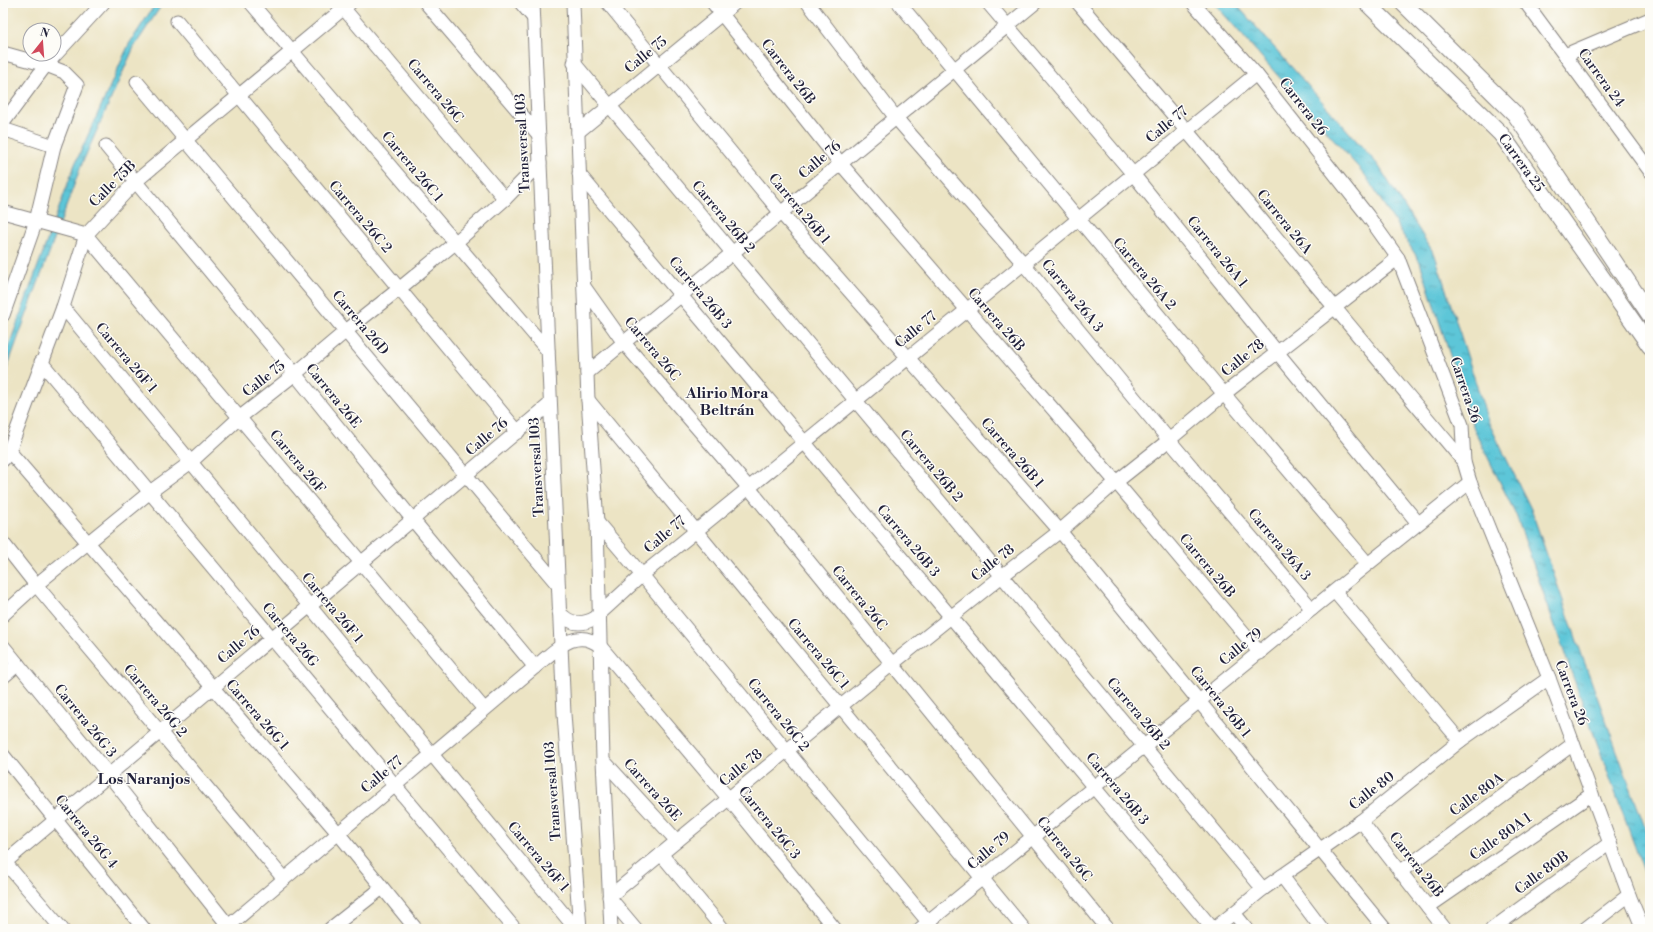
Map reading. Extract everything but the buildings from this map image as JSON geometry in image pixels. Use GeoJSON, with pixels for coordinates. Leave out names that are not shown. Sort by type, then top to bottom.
{"type":"FeatureCollection","features":[{"type":"Feature","properties":{"kind":"main road","name":"Carrera 25"},"geometry":{"type":"LineString","coordinates":[[1367,3],[1502,134],[1650,346]]}},
{"type":"Feature","properties":{"kind":"main road","name":"Carrera 25"},"geometry":{"type":"LineString","coordinates":[[1403,3],[1515,114],[1650,315]]}},
{"type":"Feature","properties":{"kind":"street"},"geometry":{"type":"LineString","coordinates":[[3,123],[46,65],[103,3]]}},
{"type":"Feature","properties":{"kind":"street","name":"Carrera 26C 1"},"geometry":{"type":"LineString","coordinates":[[251,3],[548,352]]}},
{"type":"Feature","properties":{"kind":"street"},"geometry":{"type":"LineString","coordinates":[[426,3],[539,135]]}},
{"type":"Feature","properties":{"kind":"street"},"geometry":{"type":"LineString","coordinates":[[521,3],[533,17]]}},
{"type":"Feature","properties":{"kind":"street","name":"Transversal 103"},"geometry":{"type":"LineString","coordinates":[[533,3],[559,612],[571,814],[580,929]]}},
{"type":"Feature","properties":{"kind":"street"},"geometry":{"type":"LineString","coordinates":[[573,3],[574,63],[588,400],[597,522],[603,760],[610,929]]}},
{"type":"Feature","properties":{"kind":"street","name":"Carrera 26B 1"},"geometry":{"type":"LineString","coordinates":[[608,3],[781,213],[1060,532],[1385,929]]}},
{"type":"Feature","properties":{"kind":"street","name":"Carrera 26B"},"geometry":{"type":"LineString","coordinates":[[713,3],[841,164],[1116,482],[1260,653]]}},
{"type":"Feature","properties":{"kind":"street","name":"Calle 75"},"geometry":{"type":"LineString","coordinates":[[578,132],[735,3]]}},
{"type":"Feature","properties":{"kind":"street","name":"Carrera 26A 3"},"geometry":{"type":"LineString","coordinates":[[808,3],[896,118],[1024,263],[1169,440],[1312,609]]}},
{"type":"Feature","properties":{"kind":"street","name":"Carrera 26A 2"},"geometry":{"type":"LineString","coordinates":[[899,3],[1224,394],[1367,563]]}},
{"type":"Feature","properties":{"kind":"street","name":"Carrera 26A 1"},"geometry":{"type":"LineString","coordinates":[[988,3],[1133,174],[1276,352],[1418,524]]}},
{"type":"Feature","properties":{"kind":"street","name":"Calle 76"},"geometry":{"type":"LineString","coordinates":[[587,373],[1035,3]]}},
{"type":"Feature","properties":{"kind":"street","name":"Carrera 26A"},"geometry":{"type":"LineString","coordinates":[[1078,3],[1187,130],[1334,309],[1464,462]]}},
{"type":"Feature","properties":{"kind":"street","name":"Carrera 26"},"geometry":{"type":"LineString","coordinates":[[1193,3],[1256,74],[1368,216],[1398,258],[1462,426],[1464,462],[1470,482],[1549,678],[1643,929]]}},
{"type":"Feature","properties":{"kind":"street","name":"Carrera 24"},"geometry":{"type":"LineString","coordinates":[[1531,4],[1565,55],[1650,171]]}},
{"type":"Feature","properties":{"kind":"street","name":"Calle 75B"},"geometry":{"type":"LineString","coordinates":[[6,456],[62,306],[86,235],[135,182],[239,96],[344,5]]}},
{"type":"Feature","properties":{"kind":"street","name":"Carrera 26C"},"geometry":{"type":"LineString","coordinates":[[344,5],[505,199]]}},
{"type":"Feature","properties":{"kind":"street"},"geometry":{"type":"LineString","coordinates":[[1565,55],[1650,18]]}},
{"type":"Feature","properties":{"kind":"street","name":"Carrera 26C 2"},"geometry":{"type":"LineString","coordinates":[[177,21],[518,432]]}},
{"type":"Feature","properties":{"kind":"street"},"geometry":{"type":"LineString","coordinates":[[3,53],[46,65],[64,72],[77,85],[54,146],[39,222],[7,294],[3,315]]}},
{"type":"Feature","properties":{"kind":"street","name":"Carrera 26B 2"},"geometry":{"type":"LineString","coordinates":[[574,63],[1263,888]]}},
{"type":"Feature","properties":{"kind":"street","name":"Calle 77"},"geometry":{"type":"LineString","coordinates":[[559,612],[564,617],[576,623],[589,622],[696,530],[1256,74]]}},
{"type":"Feature","properties":{"kind":"street","name":"Carrera 26D"},"geometry":{"type":"LineString","coordinates":[[137,82],[558,585]]}},
{"type":"Feature","properties":{"kind":"street"},"geometry":{"type":"LineString","coordinates":[[3,129],[54,146]]}},
{"type":"Feature","properties":{"kind":"street","name":"Carrera 26E"},"geometry":{"type":"LineString","coordinates":[[106,146],[535,667]]}},
{"type":"Feature","properties":{"kind":"street","name":"Calle 75"},"geometry":{"type":"LineString","coordinates":[[3,615],[36,585],[150,492],[191,462],[239,418],[455,243],[505,199],[540,163]]}},
{"type":"Feature","properties":{"kind":"street","name":"Carrera 26B 3"},"geometry":{"type":"LineString","coordinates":[[579,174],[1213,929]]}},
{"type":"Feature","properties":{"kind":"street"},"geometry":{"type":"LineString","coordinates":[[3,212],[86,235]]}},
{"type":"Feature","properties":{"kind":"street","name":"Carrera 26F"},"geometry":{"type":"LineString","coordinates":[[86,235],[360,564],[484,710]]}},
{"type":"Feature","properties":{"kind":"street","name":"Calle 78"},"geometry":{"type":"LineString","coordinates":[[609,896],[892,664],[1002,576],[1060,532],[1116,482],[1224,394],[1398,258]]}},
{"type":"Feature","properties":{"kind":"street","name":"Carrera 26C"},"geometry":{"type":"LineString","coordinates":[[584,288],[624,343],[749,488],[1108,929]]}},
{"type":"Feature","properties":{"kind":"street","name":"Carrera 26F 1"},"geometry":{"type":"LineString","coordinates":[[62,306],[576,929]]}},
{"type":"Feature","properties":{"kind":"street","name":"Carrera 26G"},"geometry":{"type":"LineString","coordinates":[[41,362],[515,929]]}},
{"type":"Feature","properties":{"kind":"street","name":"Carrera 26C 1"},"geometry":{"type":"LineString","coordinates":[[588,400],[1024,929]]}},
{"type":"Feature","properties":{"kind":"street","name":"Calle 76"},"geometry":{"type":"LineString","coordinates":[[4,862],[56,820],[550,404]]}},
{"type":"Feature","properties":{"kind":"street","name":"Carrera 26G 1"},"geometry":{"type":"LineString","coordinates":[[6,456],[88,543],[338,833],[416,929]]}},
{"type":"Feature","properties":{"kind":"street","name":"Calle 79"},"geometry":{"type":"LineString","coordinates":[[927,927],[1032,836],[1094,788],[1312,609],[1335,592],[1367,563],[1470,482]]}},
{"type":"Feature","properties":{"kind":"street","name":"Carrera 26C 2"},"geometry":{"type":"LineString","coordinates":[[597,522],[787,751],[927,927]]}},
{"type":"Feature","properties":{"kind":"street","name":"Carrera 26G 2"},"geometry":{"type":"LineString","coordinates":[[3,543],[36,585],[284,879]]}},
{"type":"Feature","properties":{"kind":"street"},"geometry":{"type":"LineString","coordinates":[[1335,592],[1460,741]]}},
{"type":"Feature","properties":{"kind":"street","name":"Calle 77"},"geometry":{"type":"LineString","coordinates":[[228,928],[338,833],[568,641],[576,638],[585,638],[600,646]]}},
{"type":"Feature","properties":{"kind":"street","name":"Carrera 26G 3"},"geometry":{"type":"LineString","coordinates":[[3,646],[109,775],[228,928]]}},
{"type":"Feature","properties":{"kind":"street","name":"Carrera 26C 3"},"geometry":{"type":"LineString","coordinates":[[600,646],[729,799],[835,929]]}},
{"type":"Feature","properties":{"kind":"street"},"geometry":{"type":"LineString","coordinates":[[3,677],[18,664]]}},
{"type":"Feature","properties":{"kind":"street","name":"Calle 80"},"geometry":{"type":"LineString","coordinates":[[1213,929],[1263,888],[1361,821],[1460,741],[1549,678]]}},
{"type":"Feature","properties":{"kind":"street","name":"Calle 80A"},"geometry":{"type":"LineString","coordinates":[[1400,872],[1573,744]]}},
{"type":"Feature","properties":{"kind":"street","name":"Carrera 26G 4"},"geometry":{"type":"LineString","coordinates":[[3,755],[144,929]]}},
{"type":"Feature","properties":{"kind":"street","name":"Carrera 26E"},"geometry":{"type":"LineString","coordinates":[[603,760],[677,841]]}},
{"type":"Feature","properties":{"kind":"street","name":"Calle 80A 1"},"geometry":{"type":"LineString","coordinates":[[1428,907],[1592,794]]}},
{"type":"Feature","properties":{"kind":"street","name":"Carrera 26B"},"geometry":{"type":"LineString","coordinates":[[1361,821],[1444,929]]}},
{"type":"Feature","properties":{"kind":"street","name":"Calle 80B"},"geometry":{"type":"LineString","coordinates":[[1492,929],[1610,843]]}},
{"type":"Feature","properties":{"kind":"street"},"geometry":{"type":"LineString","coordinates":[[661,854],[723,929]]}},
{"type":"Feature","properties":{"kind":"street"},"geometry":{"type":"LineString","coordinates":[[4,862],[62,929]]}},
{"type":"Feature","properties":{"kind":"street"},"geometry":{"type":"LineString","coordinates":[[1282,876],[1322,929]]}},
{"type":"Feature","properties":{"kind":"street"},"geometry":{"type":"LineString","coordinates":[[330,929],[382,888]]}},
{"type":"Feature","properties":{"kind":"street"},"geometry":{"type":"LineString","coordinates":[[1585,929],[1629,895]]}},
{"type":"Feature","properties":{"kind":"street"},"geometry":{"type":"LineString","coordinates":[[609,896],[636,929]]}},
{"type":"Feature","properties":{"kind":"street"},"geometry":{"type":"LineString","coordinates":[[1234,913],[1247,929]]}},
{"type":"Feature","properties":{"kind":"water"},"geometry":{"type":"Polygon","coordinates":[[[156,3],[163,3],[134,47],[81,166],[3,379],[3,362],[75,164],[129,44],[156,3]]]}},
{"type":"Feature","properties":{"kind":"water"},"geometry":{"type":"Polygon","coordinates":[[[1214,3],[1235,3],[1378,165],[1435,255],[1488,421],[1531,509],[1584,661],[1650,841],[1650,888],[1516,515],[1473,427],[1420,262],[1365,175],[1214,3]]]}},
{"type":"Feature","properties":{"kind":"district","name":"Alirio Mora Beltrán"},"geometry":{"type":"Point","coordinates":[727,402]}},
{"type":"Feature","properties":{"kind":"district","name":"Los Naranjos"},"geometry":{"type":"Point","coordinates":[144,779]}}]}
